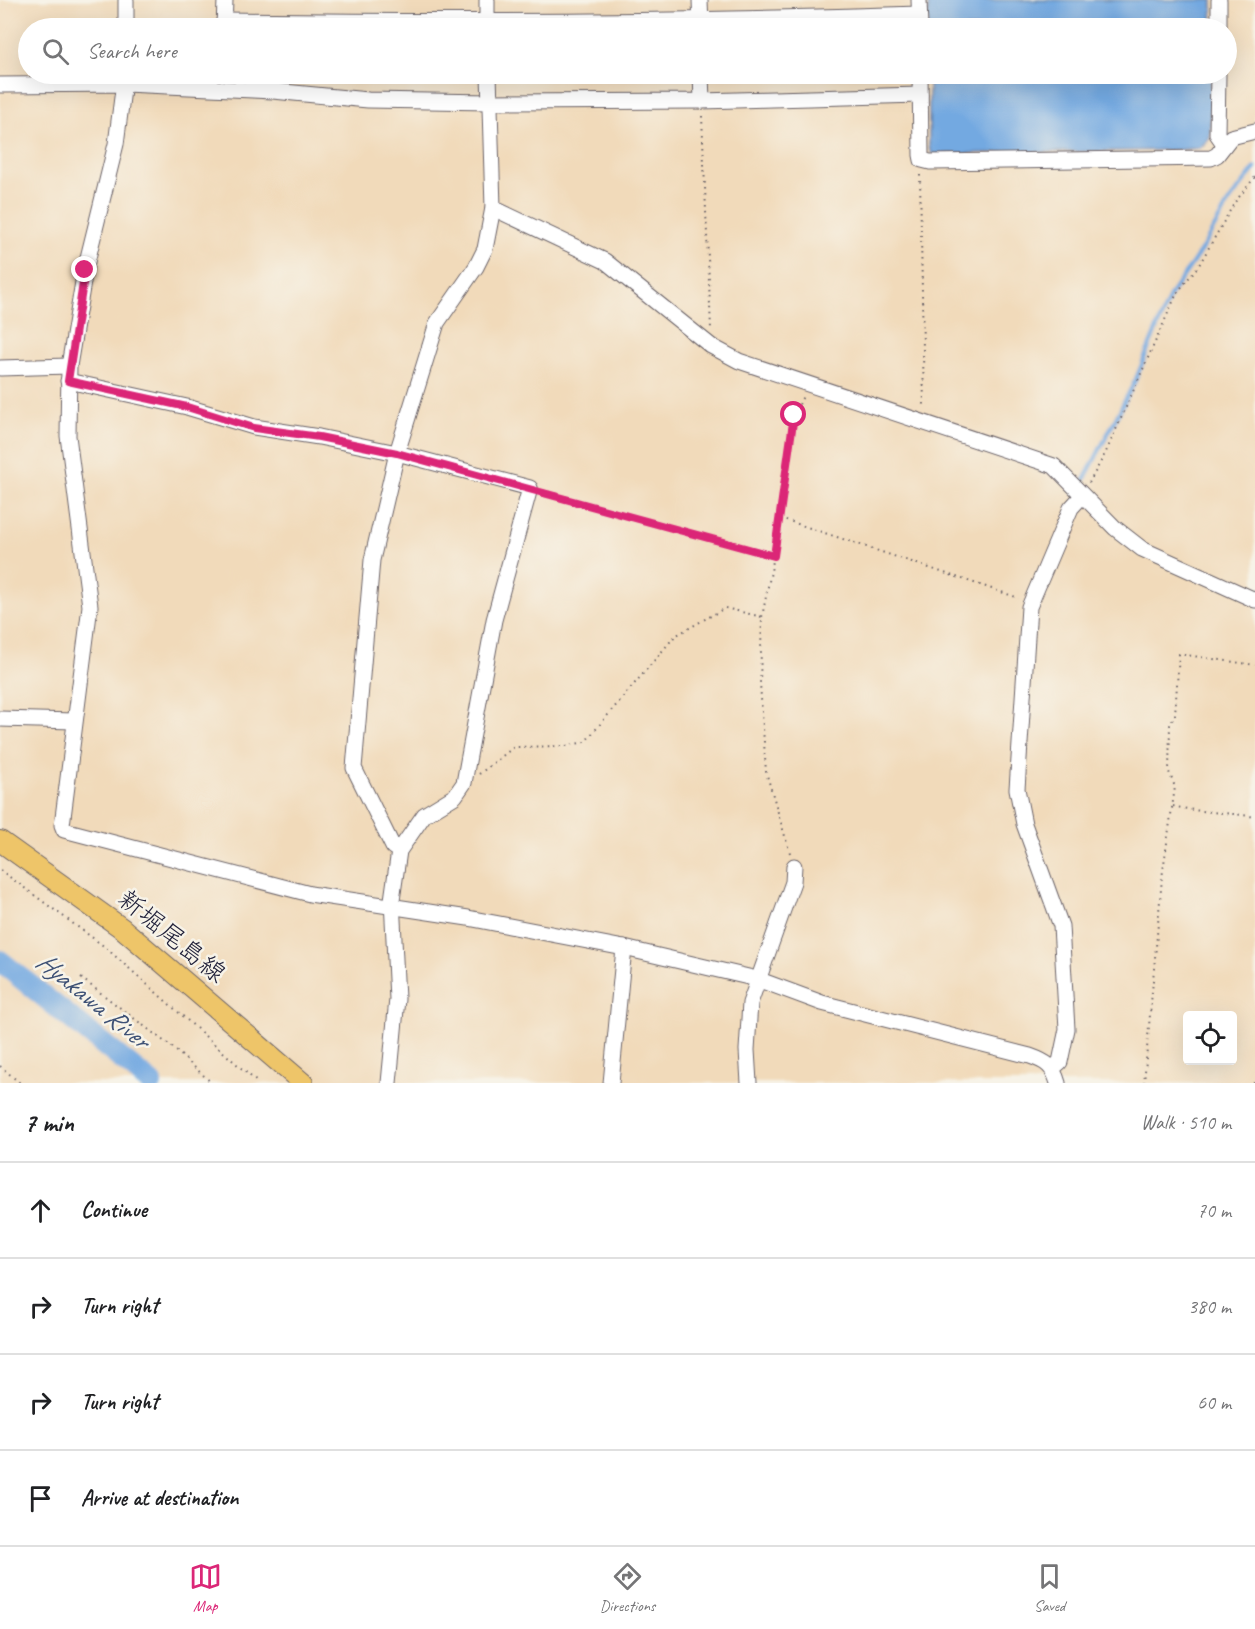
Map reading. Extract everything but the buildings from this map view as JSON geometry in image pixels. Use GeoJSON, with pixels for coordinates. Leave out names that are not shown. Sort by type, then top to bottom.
{"type":"FeatureCollection","features":[{"type":"Feature","properties":{"kind":"main road","name":"新堀尾島線"},"geometry":{"type":"LineString","coordinates":[[0,841],[126,931],[303,1083]]}},
{"type":"Feature","properties":{"kind":"street"},"geometry":{"type":"LineString","coordinates":[[126,0],[126,18]]}},
{"type":"Feature","properties":{"kind":"street"},"geometry":{"type":"LineString","coordinates":[[224,18],[225,0]]}},
{"type":"Feature","properties":{"kind":"street"},"geometry":{"type":"LineString","coordinates":[[487,0],[487,18]]}},
{"type":"Feature","properties":{"kind":"street"},"geometry":{"type":"LineString","coordinates":[[700,0],[701,18]]}},
{"type":"Feature","properties":{"kind":"street"},"geometry":{"type":"LineString","coordinates":[[1219,0],[1219,18]]}},
{"type":"Feature","properties":{"kind":"street"},"geometry":{"type":"LineString","coordinates":[[840,18],[919,14]]}},
{"type":"Feature","properties":{"kind":"street"},"geometry":{"type":"LineString","coordinates":[[0,85],[21,84]]}},
{"type":"Feature","properties":{"kind":"street"},"geometry":{"type":"LineString","coordinates":[[124,84],[116,144],[85,270],[69,366],[68,436],[90,606],[62,825],[69,833],[310,894],[468,918],[624,948],[757,978],[822,1004],[1030,1056],[1047,1062],[1056,1076]]}},
{"type":"Feature","properties":{"kind":"street"},"geometry":{"type":"LineString","coordinates":[[245,84],[368,100],[490,102],[702,101],[920,95]]}},
{"type":"Feature","properties":{"kind":"street"},"geometry":{"type":"LineString","coordinates":[[399,851],[393,847],[354,768],[372,560],[397,453],[437,323],[476,267],[485,249],[493,207],[489,84]]}},
{"type":"Feature","properties":{"kind":"street"},"geometry":{"type":"LineString","coordinates":[[701,84],[702,101]]}},
{"type":"Feature","properties":{"kind":"street"},"geometry":{"type":"LineString","coordinates":[[920,84],[922,160],[930,162],[1211,158],[1231,137],[1255,131]]}},
{"type":"Feature","properties":{"kind":"street"},"geometry":{"type":"LineString","coordinates":[[1218,84],[1217,134],[1224,144]]}},
{"type":"Feature","properties":{"kind":"street"},"geometry":{"type":"LineString","coordinates":[[493,207],[605,261],[711,346],[739,361],[1054,466],[1115,528],[1142,549],[1255,600]]}},
{"type":"Feature","properties":{"kind":"street"},"geometry":{"type":"LineString","coordinates":[[0,368],[69,366]]}},
{"type":"Feature","properties":{"kind":"street"},"geometry":{"type":"LineString","coordinates":[[68,381],[187,407],[254,428],[319,437],[397,453],[530,488],[494,620],[464,783],[455,796],[424,815],[399,851],[392,900],[397,999],[389,1083]]}},
{"type":"Feature","properties":{"kind":"street"},"geometry":{"type":"LineString","coordinates":[[1056,1076],[1067,1029],[1061,926],[1024,824],[1017,789],[1030,602],[1071,508],[1082,496]]}},
{"type":"Feature","properties":{"kind":"street"},"geometry":{"type":"LineString","coordinates":[[0,719],[74,722]]}},
{"type":"Feature","properties":{"kind":"street"},"geometry":{"type":"LineString","coordinates":[[749,1083],[747,1050],[750,1003],[793,882],[794,866]]}},
{"type":"Feature","properties":{"kind":"street"},"geometry":{"type":"LineString","coordinates":[[611,1083],[624,948]]}},
{"type":"Feature","properties":{"kind":"path"},"geometry":{"type":"LineString","coordinates":[[702,101],[711,346]]}},
{"type":"Feature","properties":{"kind":"path"},"geometry":{"type":"LineString","coordinates":[[922,160],[920,166],[925,423]]}},
{"type":"Feature","properties":{"kind":"path"},"geometry":{"type":"LineString","coordinates":[[1082,496],[1106,452],[1178,293],[1199,265],[1234,202],[1255,177]]}},
{"type":"Feature","properties":{"kind":"path"},"geometry":{"type":"LineString","coordinates":[[794,866],[766,772],[760,683],[762,617],[774,556],[794,415],[808,385]]}},
{"type":"Feature","properties":{"kind":"path"},"geometry":{"type":"LineString","coordinates":[[530,488],[774,556]]}},
{"type":"Feature","properties":{"kind":"path"},"geometry":{"type":"LineString","coordinates":[[780,518],[1030,602]]}},
{"type":"Feature","properties":{"kind":"path"},"geometry":{"type":"LineString","coordinates":[[464,783],[475,778],[514,747],[566,746],[585,742],[675,636],[725,608],[762,617]]}},
{"type":"Feature","properties":{"kind":"path"},"geometry":{"type":"LineString","coordinates":[[1144,1083],[1162,878],[1175,787],[1169,772],[1170,724],[1175,715],[1179,654],[1255,665]]}},
{"type":"Feature","properties":{"kind":"path"},"geometry":{"type":"LineString","coordinates":[[1173,806],[1191,811],[1230,812],[1255,817]]}},
{"type":"Feature","properties":{"kind":"path"},"geometry":{"type":"LineString","coordinates":[[0,870],[105,947],[258,1083]]}},
{"type":"Feature","properties":{"kind":"path"},"geometry":{"type":"LineString","coordinates":[[81,978],[173,1048],[212,1083]]}},
{"type":"Feature","properties":{"kind":"path"},"geometry":{"type":"LineString","coordinates":[[0,1066],[20,1083]]}},
{"type":"Feature","properties":{"kind":"water"},"geometry":{"type":"Polygon","coordinates":[[[928,0],[1213,0],[1212,18],[928,18],[928,0]]]}},
{"type":"Feature","properties":{"kind":"water"},"geometry":{"type":"Polygon","coordinates":[[[929,84],[1211,84],[1210,138],[1200,148],[932,154],[929,147],[929,84]]]}},
{"type":"Feature","properties":{"kind":"waterway"},"geometry":{"type":"LineString","coordinates":[[1082,484],[1135,381],[1171,294],[1200,252],[1229,202],[1255,168]]}},
{"type":"Feature","properties":{"kind":"waterway","name":"Hyakawa River"},"geometry":{"type":"LineString","coordinates":[[0,961],[151,1083]]}},
{"type":"Feature","properties":{"kind":"route"},"geometry":{"type":"LineString","coordinates":[[85,270],[68,381],[187,407],[254,428],[319,437],[397,453],[774,556],[794,415]]}}]}
